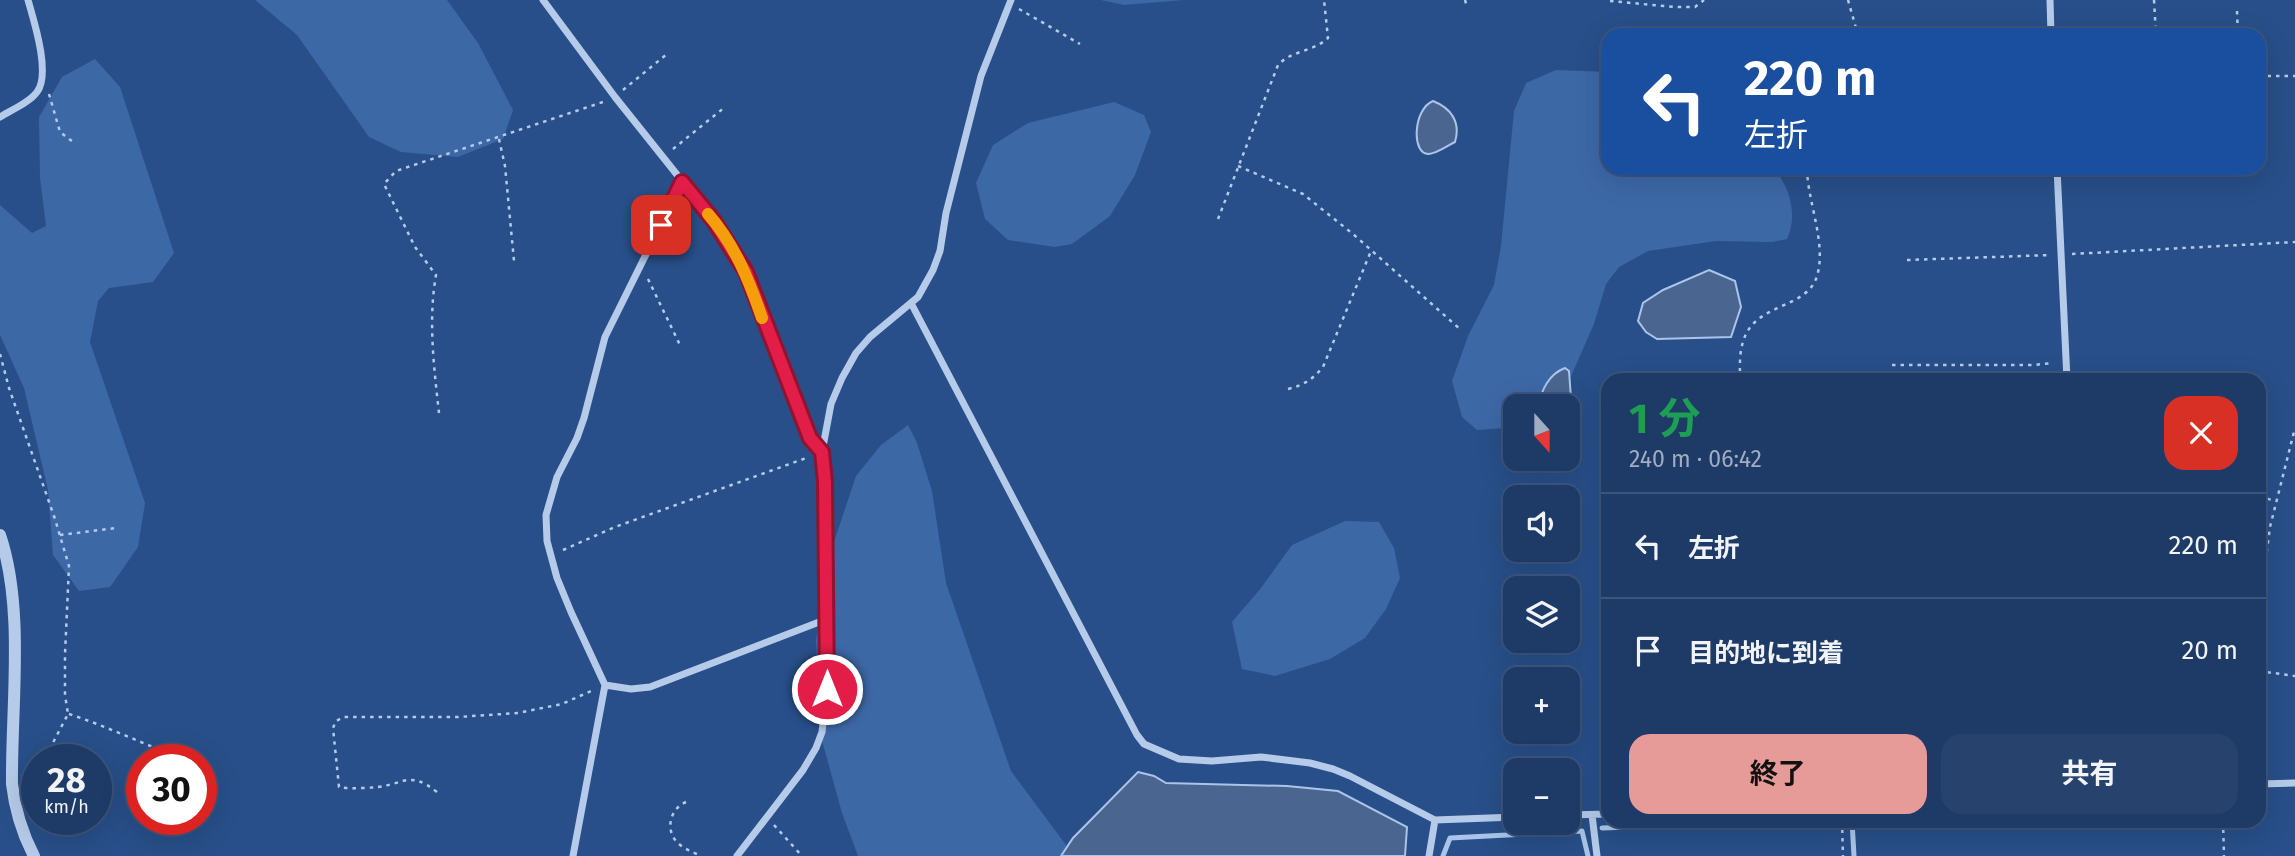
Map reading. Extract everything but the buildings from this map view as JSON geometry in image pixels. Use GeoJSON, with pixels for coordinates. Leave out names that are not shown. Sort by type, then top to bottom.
{"type":"FeatureCollection","features":[{"type":"Feature","properties":{"kind":"street"},"geometry":{"type":"LineString","coordinates":[[0,117],[33,96],[40,86],[43,66],[29,0]]}},
{"type":"Feature","properties":{"kind":"street"},"geometry":{"type":"LineString","coordinates":[[543,0],[615,97],[714,221],[746,272],[810,438],[822,452]]}},
{"type":"Feature","properties":{"kind":"street"},"geometry":{"type":"LineString","coordinates":[[2050,0],[2051,28]]}},
{"type":"Feature","properties":{"kind":"street"},"geometry":{"type":"LineString","coordinates":[[737,856],[803,770],[822,732],[827,689],[827,513],[822,452],[831,404],[856,353],[870,337],[911,303],[927,284],[940,251],[946,213],[978,88],[1010,2]]}},
{"type":"Feature","properties":{"kind":"street"},"geometry":{"type":"LineString","coordinates":[[2057,175],[2067,373]]}},
{"type":"Feature","properties":{"kind":"street"},"geometry":{"type":"LineString","coordinates":[[573,856],[605,685],[571,612],[550,554],[546,515],[556,477],[577,438],[584,418],[605,337],[682,182]]}},
{"type":"Feature","properties":{"kind":"street"},"geometry":{"type":"LineString","coordinates":[[911,303],[1144,744],[1179,759],[1212,761],[1261,757],[1310,763],[1350,776],[1435,820],[1503,817]]}},
{"type":"Feature","properties":{"kind":"street"},"geometry":{"type":"LineString","coordinates":[[0,535],[9,570],[13,621],[12,784],[21,828],[34,856]]}},
{"type":"Feature","properties":{"kind":"street"},"geometry":{"type":"LineString","coordinates":[[605,685],[631,689],[650,687],[827,619]]}},
{"type":"Feature","properties":{"kind":"street"},"geometry":{"type":"LineString","coordinates":[[2266,784],[2295,783]]}},
{"type":"Feature","properties":{"kind":"street"},"geometry":{"type":"LineString","coordinates":[[1580,816],[1601,814]]}},
{"type":"Feature","properties":{"kind":"street"},"geometry":{"type":"LineString","coordinates":[[1592,815],[1597,856]]}},
{"type":"Feature","properties":{"kind":"street"},"geometry":{"type":"LineString","coordinates":[[1429,856],[1435,820]]}},
{"type":"Feature","properties":{"kind":"path"},"geometry":{"type":"LineString","coordinates":[[1219,219],[1237,166],[1278,65],[1291,54],[1318,46],[1328,38],[1324,0]]}},
{"type":"Feature","properties":{"kind":"path"},"geometry":{"type":"LineString","coordinates":[[1465,0],[1467,7]]}},
{"type":"Feature","properties":{"kind":"path"},"geometry":{"type":"LineString","coordinates":[[1610,1],[1695,7],[1703,0]]}},
{"type":"Feature","properties":{"kind":"path"},"geometry":{"type":"LineString","coordinates":[[1847,0],[1856,28]]}},
{"type":"Feature","properties":{"kind":"path"},"geometry":{"type":"LineString","coordinates":[[2154,0],[2156,28]]}},
{"type":"Feature","properties":{"kind":"path"},"geometry":{"type":"LineString","coordinates":[[1010,2],[1080,44]]}},
{"type":"Feature","properties":{"kind":"path"},"geometry":{"type":"LineString","coordinates":[[2237,11],[2238,28]]}},
{"type":"Feature","properties":{"kind":"path"},"geometry":{"type":"LineString","coordinates":[[439,413],[432,299],[436,275],[415,247],[384,184],[396,171],[615,97],[667,54]]}},
{"type":"Feature","properties":{"kind":"path"},"geometry":{"type":"LineString","coordinates":[[2266,76],[2295,76]]}},
{"type":"Feature","properties":{"kind":"path"},"geometry":{"type":"LineString","coordinates":[[40,86],[49,92],[60,132],[73,142]]}},
{"type":"Feature","properties":{"kind":"path"},"geometry":{"type":"LineString","coordinates":[[663,158],[724,107]]}},
{"type":"Feature","properties":{"kind":"path"},"geometry":{"type":"LineString","coordinates":[[499,137],[505,166],[514,261]]}},
{"type":"Feature","properties":{"kind":"path"},"geometry":{"type":"LineString","coordinates":[[1237,166],[1303,194],[1372,250],[1461,330]]}},
{"type":"Feature","properties":{"kind":"path"},"geometry":{"type":"LineString","coordinates":[[1740,373],[1741,351],[1749,327],[1757,318],[1798,298],[1818,275],[1816,218],[1807,187],[1807,175]]}},
{"type":"Feature","properties":{"kind":"path"},"geometry":{"type":"LineString","coordinates":[[1908,260],[2062,255],[2295,242]]}},
{"type":"Feature","properties":{"kind":"path"},"geometry":{"type":"LineString","coordinates":[[1288,389],[1301,386],[1314,378],[1323,367],[1372,250]]}},
{"type":"Feature","properties":{"kind":"path"},"geometry":{"type":"LineString","coordinates":[[640,267],[653,287],[680,345]]}},
{"type":"Feature","properties":{"kind":"path"},"geometry":{"type":"LineString","coordinates":[[0,354],[69,566],[65,654],[68,714],[52,744]]}},
{"type":"Feature","properties":{"kind":"path"},"geometry":{"type":"LineString","coordinates":[[1892,365],[2033,365],[2066,362]]}},
{"type":"Feature","properties":{"kind":"path"},"geometry":{"type":"LineString","coordinates":[[2266,558],[2270,527],[2295,428]]}},
{"type":"Feature","properties":{"kind":"path"},"geometry":{"type":"LineString","coordinates":[[550,554],[615,527],[822,452]]}},
{"type":"Feature","properties":{"kind":"path"},"geometry":{"type":"LineString","coordinates":[[2266,498],[2277,500]]}},
{"type":"Feature","properties":{"kind":"path"},"geometry":{"type":"LineString","coordinates":[[60,535],[116,528]]}},
{"type":"Feature","properties":{"kind":"path"},"geometry":{"type":"LineString","coordinates":[[2266,672],[2295,676]]}},
{"type":"Feature","properties":{"kind":"path"},"geometry":{"type":"LineString","coordinates":[[437,792],[426,784],[407,778],[380,786],[339,787],[333,728],[335,720],[344,717],[458,717],[529,711],[562,704],[605,685]]}},
{"type":"Feature","properties":{"kind":"path"},"geometry":{"type":"LineString","coordinates":[[68,714],[120,733],[141,744]]}},
{"type":"Feature","properties":{"kind":"path"},"geometry":{"type":"LineString","coordinates":[[686,802],[674,811],[670,830],[676,841],[701,856]]}},
{"type":"Feature","properties":{"kind":"path"},"geometry":{"type":"LineString","coordinates":[[767,817],[802,856]]}},
{"type":"Feature","properties":{"kind":"path"},"geometry":{"type":"LineString","coordinates":[[1842,828],[1843,856]]}},
{"type":"Feature","properties":{"kind":"path"},"geometry":{"type":"LineString","coordinates":[[2223,828],[2224,856]]}},
{"type":"Feature","properties":{"kind":"shaded area"},"geometry":{"type":"Polygon","coordinates":[[[255,0],[447,0],[478,43],[513,110],[503,139],[458,157],[401,152],[369,137],[297,35],[255,0]]]}},
{"type":"Feature","properties":{"kind":"shaded area"},"geometry":{"type":"Polygon","coordinates":[[[1101,0],[1184,0],[1124,5],[1101,0]]]}},
{"type":"Feature","properties":{"kind":"shaded area"},"geometry":{"type":"Polygon","coordinates":[[[95,59],[120,87],[174,253],[153,282],[109,288],[98,301],[90,342],[145,503],[138,547],[110,587],[79,591],[53,555],[48,490],[24,388],[0,335],[0,205],[32,233],[46,226],[40,178],[39,117],[62,77],[95,59]]]}},
{"type":"Feature","properties":{"kind":"shaded area"},"geometry":{"type":"Polygon","coordinates":[[[1556,70],[1601,72],[1601,175],[1779,175],[1788,192],[1792,221],[1787,239],[1772,242],[1716,241],[1648,251],[1619,267],[1606,284],[1594,324],[1568,383],[1557,394],[1503,394],[1503,428],[1477,430],[1462,417],[1452,381],[1468,336],[1494,285],[1501,246],[1514,111],[1526,83],[1556,70]]]}},
{"type":"Feature","properties":{"kind":"shaded area"},"geometry":{"type":"Polygon","coordinates":[[[1433,101],[1453,117],[1457,135],[1455,142],[1429,154],[1419,147],[1417,131],[1421,113],[1433,101]]]}},
{"type":"Feature","properties":{"kind":"shaded area"},"geometry":{"type":"Polygon","coordinates":[[[1114,102],[1144,115],[1151,132],[1135,175],[1110,216],[1072,244],[1055,247],[1008,240],[985,219],[976,183],[993,145],[1028,123],[1114,102]]]}},
{"type":"Feature","properties":{"kind":"shaded area"},"geometry":{"type":"Polygon","coordinates":[[[1709,270],[1735,281],[1741,307],[1731,337],[1657,339],[1646,332],[1638,321],[1643,303],[1663,290],[1709,270]]]}},
{"type":"Feature","properties":{"kind":"shaded area"},"geometry":{"type":"Polygon","coordinates":[[[1565,368],[1569,371],[1571,394],[1542,394],[1547,383],[1565,368]]]}},
{"type":"Feature","properties":{"kind":"shaded area"},"geometry":{"type":"Polygon","coordinates":[[[908,425],[917,443],[932,491],[946,583],[1011,771],[1066,845],[1070,856],[858,856],[842,813],[821,737],[816,640],[827,563],[856,476],[881,445],[908,425]]]}},
{"type":"Feature","properties":{"kind":"shaded area"},"geometry":{"type":"Polygon","coordinates":[[[1345,521],[1379,522],[1394,548],[1400,578],[1386,609],[1365,638],[1330,659],[1275,676],[1242,669],[1232,622],[1292,545],[1345,521]]]}},
{"type":"Feature","properties":{"kind":"shaded area"},"geometry":{"type":"Polygon","coordinates":[[[1138,772],[1154,776],[1166,783],[1287,786],[1338,791],[1407,827],[1405,856],[1061,856],[1073,838],[1138,772]]]}},
{"type":"Feature","properties":{"kind":"waterway"},"geometry":{"type":"LineString","coordinates":[[1852,828],[1854,856]]}},
{"type":"Feature","properties":{"kind":"waterway"},"geometry":{"type":"LineString","coordinates":[[1443,856],[1450,838],[1582,831],[1588,856]]}},
{"type":"Feature","properties":{"kind":"slow traffic"},"geometry":{"type":"LineString","coordinates":[[708,214],[746,272],[762,318]]}},
{"type":"Feature","properties":{"kind":"route"},"geometry":{"type":"LineString","coordinates":[[661,225],[682,182],[714,221],[746,272],[810,438],[822,452],[827,513],[827,689]]}}]}
